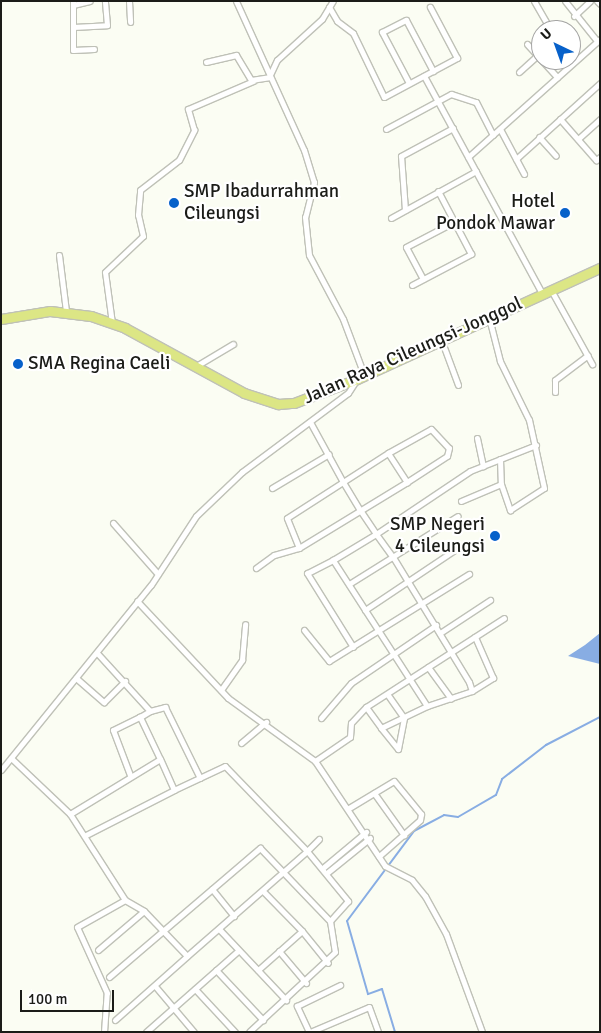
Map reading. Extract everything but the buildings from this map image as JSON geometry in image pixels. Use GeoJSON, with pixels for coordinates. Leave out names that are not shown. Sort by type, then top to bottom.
{"type":"FeatureCollection","features":[{"type":"Feature","properties":{"kind":"main road","name":"Jalan Raya Cileungsi-Jonggol"},"geometry":{"type":"LineString","coordinates":[[1,319],[66,311],[112,323],[244,393],[278,404],[294,403],[360,377],[441,338],[600,268]]}},
{"type":"Feature","properties":{"kind":"street"},"geometry":{"type":"LineString","coordinates":[[90,1],[73,3],[74,51],[94,49]]}},
{"type":"Feature","properties":{"kind":"street"},"geometry":{"type":"LineString","coordinates":[[73,27],[107,25],[105,1]]}},
{"type":"Feature","properties":{"kind":"street"},"geometry":{"type":"LineString","coordinates":[[129,1],[130,22]]}},
{"type":"Feature","properties":{"kind":"street"},"geometry":{"type":"LineString","coordinates":[[112,323],[105,272],[143,236],[138,215],[140,190],[179,160],[194,130],[188,109],[254,82],[269,78],[281,56],[333,1]]}},
{"type":"Feature","properties":{"kind":"street"},"geometry":{"type":"LineString","coordinates":[[534,1],[545,20]]}},
{"type":"Feature","properties":{"kind":"street"},"geometry":{"type":"LineString","coordinates":[[565,1],[574,16],[599,40],[581,56]]}},
{"type":"Feature","properties":{"kind":"street"},"geometry":{"type":"LineString","coordinates":[[574,16],[590,1]]}},
{"type":"Feature","properties":{"kind":"street"},"geometry":{"type":"LineString","coordinates":[[597,1],[600,4]]}},
{"type":"Feature","properties":{"kind":"street"},"geometry":{"type":"LineString","coordinates":[[1,770],[97,653],[158,574],[213,498],[348,393],[360,377],[344,319],[309,255],[306,217],[314,182],[238,2]]}},
{"type":"Feature","properties":{"kind":"street"},"geometry":{"type":"LineString","coordinates":[[329,7],[337,21],[353,33],[384,97],[457,58],[430,7]]}},
{"type":"Feature","properties":{"kind":"street"},"geometry":{"type":"LineString","coordinates":[[409,84],[382,32],[406,20],[433,71]]}},
{"type":"Feature","properties":{"kind":"street"},"geometry":{"type":"LineString","coordinates":[[526,44],[531,49]]}},
{"type":"Feature","properties":{"kind":"street"},"geometry":{"type":"LineString","coordinates":[[206,62],[236,55],[254,82]]}},
{"type":"Feature","properties":{"kind":"street"},"geometry":{"type":"LineString","coordinates":[[519,72],[531,61]]}},
{"type":"Feature","properties":{"kind":"street"},"geometry":{"type":"LineString","coordinates":[[550,70],[557,77]]}},
{"type":"Feature","properties":{"kind":"street"},"geometry":{"type":"LineString","coordinates":[[468,157],[565,70]]}},
{"type":"Feature","properties":{"kind":"street"},"geometry":{"type":"LineString","coordinates":[[424,76],[476,171],[569,329],[588,355],[592,364]]}},
{"type":"Feature","properties":{"kind":"street"},"geometry":{"type":"LineString","coordinates":[[516,159],[600,83]]}},
{"type":"Feature","properties":{"kind":"street"},"geometry":{"type":"LineString","coordinates":[[386,129],[451,94],[476,102],[493,135]]}},
{"type":"Feature","properties":{"kind":"street"},"geometry":{"type":"LineString","coordinates":[[560,119],[596,160],[600,156]]}},
{"type":"Feature","properties":{"kind":"street"},"geometry":{"type":"LineString","coordinates":[[578,139],[600,119]]}},
{"type":"Feature","properties":{"kind":"street"},"geometry":{"type":"LineString","coordinates":[[405,210],[401,156],[453,128]]}},
{"type":"Feature","properties":{"kind":"street"},"geometry":{"type":"LineString","coordinates":[[500,129],[524,174]]}},
{"type":"Feature","properties":{"kind":"street"},"geometry":{"type":"LineString","coordinates":[[540,137],[556,156]]}},
{"type":"Feature","properties":{"kind":"street"},"geometry":{"type":"LineString","coordinates":[[391,218],[476,171]]}},
{"type":"Feature","properties":{"kind":"street"},"geometry":{"type":"LineString","coordinates":[[412,285],[471,254],[438,192]]}},
{"type":"Feature","properties":{"kind":"street"},"geometry":{"type":"LineString","coordinates":[[423,280],[406,247],[454,222]]}},
{"type":"Feature","properties":{"kind":"street"},"geometry":{"type":"LineString","coordinates":[[59,255],[66,311]]}},
{"type":"Feature","properties":{"kind":"street"},"geometry":{"type":"LineString","coordinates":[[489,318],[500,362],[530,420],[536,445],[542,492],[508,510],[500,484],[500,460]]}},
{"type":"Feature","properties":{"kind":"street"},"geometry":{"type":"LineString","coordinates":[[441,338],[458,385]]}},
{"type":"Feature","properties":{"kind":"street"},"geometry":{"type":"LineString","coordinates":[[196,366],[233,344]]}},
{"type":"Feature","properties":{"kind":"street"},"geometry":{"type":"LineString","coordinates":[[555,392],[555,380],[588,355]]}},
{"type":"Feature","properties":{"kind":"street"},"geometry":{"type":"LineString","coordinates":[[310,422],[360,510],[393,556],[436,625],[472,691]]}},
{"type":"Feature","properties":{"kind":"street"},"geometry":{"type":"LineString","coordinates":[[256,568],[274,556],[299,548],[407,482],[447,456],[449,448],[431,429],[388,453],[286,520],[299,548]]}},
{"type":"Feature","properties":{"kind":"street"},"geometry":{"type":"LineString","coordinates":[[477,438],[483,466]]}},
{"type":"Feature","properties":{"kind":"street"},"geometry":{"type":"LineString","coordinates":[[353,647],[307,573],[376,534],[483,466],[536,445]]}},
{"type":"Feature","properties":{"kind":"street"},"geometry":{"type":"LineString","coordinates":[[388,453],[407,482]]}},
{"type":"Feature","properties":{"kind":"street"},"geometry":{"type":"LineString","coordinates":[[272,488],[329,454]]}},
{"type":"Feature","properties":{"kind":"street"},"geometry":{"type":"LineString","coordinates":[[461,501],[500,484]]}},
{"type":"Feature","properties":{"kind":"street"},"geometry":{"type":"LineString","coordinates":[[349,584],[458,516]]}},
{"type":"Feature","properties":{"kind":"street"},"geometry":{"type":"LineString","coordinates":[[113,523],[158,574]]}},
{"type":"Feature","properties":{"kind":"street"},"geometry":{"type":"LineString","coordinates":[[365,610],[453,551]]}},
{"type":"Feature","properties":{"kind":"street"},"geometry":{"type":"LineString","coordinates":[[333,560],[427,706]]}},
{"type":"Feature","properties":{"kind":"street"},"geometry":{"type":"LineString","coordinates":[[304,630],[326,661],[353,647],[469,574]]}},
{"type":"Feature","properties":{"kind":"street"},"geometry":{"type":"LineString","coordinates":[[440,633],[490,600]]}},
{"type":"Feature","properties":{"kind":"street"},"geometry":{"type":"LineString","coordinates":[[137,601],[220,690],[266,722],[316,761],[370,838],[385,866],[412,880],[437,914],[482,1032]]}},
{"type":"Feature","properties":{"kind":"street"},"geometry":{"type":"LineString","coordinates":[[316,761],[350,737],[351,723],[366,707],[504,618]]}},
{"type":"Feature","properties":{"kind":"street"},"geometry":{"type":"LineString","coordinates":[[220,690],[242,660],[245,624]]}},
{"type":"Feature","properties":{"kind":"street"},"geometry":{"type":"LineString","coordinates":[[321,718],[351,683],[436,625]]}},
{"type":"Feature","properties":{"kind":"street"},"geometry":{"type":"LineString","coordinates":[[381,728],[427,706],[472,691],[493,678],[475,637]]}},
{"type":"Feature","properties":{"kind":"street"},"geometry":{"type":"LineString","coordinates":[[97,653],[125,681],[150,711]]}},
{"type":"Feature","properties":{"kind":"street"},"geometry":{"type":"LineString","coordinates":[[428,667],[451,699]]}},
{"type":"Feature","properties":{"kind":"street"},"geometry":{"type":"LineString","coordinates":[[76,678],[104,702],[125,681]]}},
{"type":"Feature","properties":{"kind":"street"},"geometry":{"type":"LineString","coordinates":[[366,707],[398,749],[404,718],[387,694]]}},
{"type":"Feature","properties":{"kind":"street"},"geometry":{"type":"LineString","coordinates":[[130,775],[113,730],[150,711],[165,707],[200,778]]}},
{"type":"Feature","properties":{"kind":"street"},"geometry":{"type":"LineString","coordinates":[[140,717],[174,790]]}},
{"type":"Feature","properties":{"kind":"street"},"geometry":{"type":"LineString","coordinates":[[241,743],[266,722]]}},
{"type":"Feature","properties":{"kind":"street"},"geometry":{"type":"LineString","coordinates":[[11,758],[70,814],[86,835],[124,900],[144,911],[187,956]]}},
{"type":"Feature","properties":{"kind":"street"},"geometry":{"type":"LineString","coordinates":[[70,814],[130,775],[160,759]]}},
{"type":"Feature","properties":{"kind":"street"},"geometry":{"type":"LineString","coordinates":[[86,835],[225,766],[324,867],[348,901],[330,921]]}},
{"type":"Feature","properties":{"kind":"street"},"geometry":{"type":"LineString","coordinates":[[349,808],[397,781],[415,806],[421,817],[404,835],[379,856]]}},
{"type":"Feature","properties":{"kind":"street"},"geometry":{"type":"LineString","coordinates":[[374,793],[404,835]]}},
{"type":"Feature","properties":{"kind":"street"},"geometry":{"type":"LineString","coordinates":[[324,867],[366,832]]}},
{"type":"Feature","properties":{"kind":"street"},"geometry":{"type":"LineString","coordinates":[[328,872],[370,838]]}},
{"type":"Feature","properties":{"kind":"street"},"geometry":{"type":"LineString","coordinates":[[115,1020],[319,840]]}},
{"type":"Feature","properties":{"kind":"street"},"geometry":{"type":"LineString","coordinates":[[109,977],[258,848],[283,870],[330,921],[335,952],[328,963],[249,1032]]}},
{"type":"Feature","properties":{"kind":"street"},"geometry":{"type":"LineString","coordinates":[[212,889],[234,916]]}},
{"type":"Feature","properties":{"kind":"street"},"geometry":{"type":"LineString","coordinates":[[263,891],[302,931],[328,963]]}},
{"type":"Feature","properties":{"kind":"street"},"geometry":{"type":"LineString","coordinates":[[104,1032],[107,993],[77,928],[124,900]]}},
{"type":"Feature","properties":{"kind":"street"},"geometry":{"type":"LineString","coordinates":[[98,950],[144,911]]}},
{"type":"Feature","properties":{"kind":"street"},"geometry":{"type":"LineString","coordinates":[[219,929],[286,1000]]}},
{"type":"Feature","properties":{"kind":"street"},"geometry":{"type":"LineString","coordinates":[[258,970],[302,931]]}},
{"type":"Feature","properties":{"kind":"street"},"geometry":{"type":"LineString","coordinates":[[146,1032],[238,951]]}},
{"type":"Feature","properties":{"kind":"street"},"geometry":{"type":"LineString","coordinates":[[279,951],[306,983]]}},
{"type":"Feature","properties":{"kind":"street"},"geometry":{"type":"LineString","coordinates":[[216,970],[263,1020]]}},
{"type":"Feature","properties":{"kind":"street"},"geometry":{"type":"LineString","coordinates":[[340,985],[297,1006],[309,1032],[369,1007],[378,1032]]}},
{"type":"Feature","properties":{"kind":"street"},"geometry":{"type":"LineString","coordinates":[[155,986],[192,1031]]}},
{"type":"Feature","properties":{"kind":"street"},"geometry":{"type":"LineString","coordinates":[[195,990],[235,1032]]}},
{"type":"Feature","properties":{"kind":"water"},"geometry":{"type":"Polygon","coordinates":[[[600,633],[600,664],[568,656],[585,645],[600,633]]]}},
{"type":"Feature","properties":{"kind":"waterway"},"geometry":{"type":"LineString","coordinates":[[395,1032],[382,989],[368,994],[347,921],[414,831],[444,815],[458,817],[496,795],[502,779],[546,745],[600,717]]}},
{"type":"Feature","properties":{"kind":"place","name":"SMP Ibadurrahman Cileungsi"},"geometry":{"type":"Point","coordinates":[174,203]}},
{"type":"Feature","properties":{"kind":"place","name":"Hotel Pondok Mawar"},"geometry":{"type":"Point","coordinates":[565,213]}},
{"type":"Feature","properties":{"kind":"place","name":"SMA Regina Caeli"},"geometry":{"type":"Point","coordinates":[18,364]}},
{"type":"Feature","properties":{"kind":"place","name":"SMP Negeri 4 Cileungsi"},"geometry":{"type":"Point","coordinates":[495,536]}}]}
